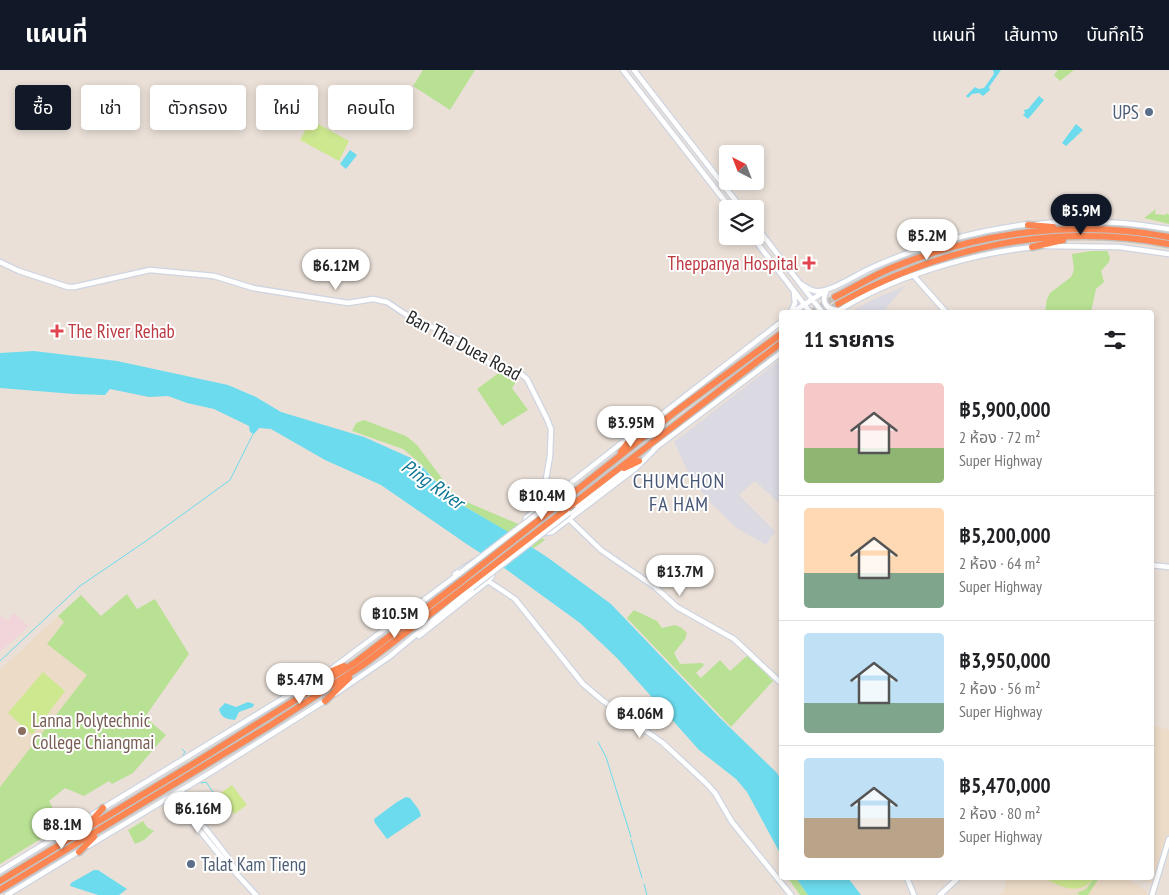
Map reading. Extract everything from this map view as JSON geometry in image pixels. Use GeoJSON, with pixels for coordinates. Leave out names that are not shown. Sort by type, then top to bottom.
{"type":"FeatureCollection","features":[{"type":"Feature","properties":{"kind":"highway"},"geometry":{"type":"LineString","coordinates":[[1028,225],[1137,232],[1169,237]]}},
{"type":"Feature","properties":{"kind":"highway"},"geometry":{"type":"LineString","coordinates":[[838,306],[888,270],[960,245],[1018,234],[1074,228]]}},
{"type":"Feature","properties":{"kind":"highway"},"geometry":{"type":"LineString","coordinates":[[838,306],[890,277],[914,267],[995,244],[1079,236],[1120,238],[1169,244]]}},
{"type":"Feature","properties":{"kind":"highway"},"geometry":{"type":"LineString","coordinates":[[1032,247],[1079,236]]}},
{"type":"Feature","properties":{"kind":"highway"},"geometry":{"type":"LineString","coordinates":[[0,881],[190,766],[356,662],[462,576],[568,497],[715,382],[779,335]]}},
{"type":"Feature","properties":{"kind":"highway"},"geometry":{"type":"LineString","coordinates":[[0,890],[198,771],[363,665],[470,586],[779,346]]}},
{"type":"Feature","properties":{"kind":"highway"},"geometry":{"type":"LineString","coordinates":[[616,459],[629,441]]}},
{"type":"Feature","properties":{"kind":"highway"},"geometry":{"type":"LineString","coordinates":[[613,473],[639,461]]}},
{"type":"Feature","properties":{"kind":"highway"},"geometry":{"type":"LineString","coordinates":[[322,675],[356,662]]}},
{"type":"Feature","properties":{"kind":"highway"},"geometry":{"type":"LineString","coordinates":[[325,701],[363,665]]}},
{"type":"Feature","properties":{"kind":"highway"},"geometry":{"type":"LineString","coordinates":[[80,832],[104,808]]}},
{"type":"Feature","properties":{"kind":"highway"},"geometry":{"type":"LineString","coordinates":[[79,852],[104,828]]}},
{"type":"Feature","properties":{"kind":"main road"},"geometry":{"type":"LineString","coordinates":[[622,70],[724,200]]}},
{"type":"Feature","properties":{"kind":"main road"},"geometry":{"type":"LineString","coordinates":[[634,70],[735,200]]}},
{"type":"Feature","properties":{"kind":"main road"},"geometry":{"type":"LineString","coordinates":[[704,175],[711,169]]}},
{"type":"Feature","properties":{"kind":"main road"},"geometry":{"type":"LineString","coordinates":[[796,310],[830,288],[871,268],[932,244],[976,233],[1062,222],[1109,222],[1169,229]]}},
{"type":"Feature","properties":{"kind":"main road"},"geometry":{"type":"LineString","coordinates":[[764,236],[820,310]]}},
{"type":"Feature","properties":{"kind":"main road"},"geometry":{"type":"LineString","coordinates":[[759,245],[809,310]]}},
{"type":"Feature","properties":{"kind":"main road"},"geometry":{"type":"LineString","coordinates":[[830,288],[824,297],[826,306],[831,310],[914,276],[970,259],[1032,247],[1119,248],[1169,254]]}},
{"type":"Feature","properties":{"kind":"main road","name":"Ban Tha Duea Road"},"geometry":{"type":"LineString","coordinates":[[0,262],[19,271],[68,287],[150,270],[214,276],[253,288],[288,292],[348,303],[373,299],[387,302],[405,314],[459,340],[490,364],[520,373],[527,379],[551,429],[550,456],[546,479],[549,502]]}},
{"type":"Feature","properties":{"kind":"main road"},"geometry":{"type":"LineString","coordinates":[[914,276],[944,310]]}},
{"type":"Feature","properties":{"kind":"main road"},"geometry":{"type":"LineString","coordinates":[[802,284],[815,291],[830,288]]}},
{"type":"Feature","properties":{"kind":"main road"},"geometry":{"type":"LineString","coordinates":[[792,288],[796,303],[794,310]]}},
{"type":"Feature","properties":{"kind":"main road"},"geometry":{"type":"LineString","coordinates":[[779,324],[629,441],[526,518],[525,522],[546,534],[552,532],[569,516],[779,354]]}},
{"type":"Feature","properties":{"kind":"main road"},"geometry":{"type":"LineString","coordinates":[[0,871],[347,658],[462,576],[553,497],[632,435],[645,428]]}},
{"type":"Feature","properties":{"kind":"main road"},"geometry":{"type":"LineString","coordinates":[[389,657],[470,586],[636,468],[655,449]]}},
{"type":"Feature","properties":{"kind":"main road"},"geometry":{"type":"LineString","coordinates":[[548,487],[553,497]]}},
{"type":"Feature","properties":{"kind":"main road"},"geometry":{"type":"LineString","coordinates":[[569,516],[601,550],[655,587],[678,607],[734,639],[779,681]]}},
{"type":"Feature","properties":{"kind":"main road"},"geometry":{"type":"LineString","coordinates":[[8,895],[203,778],[325,701],[415,639],[488,581],[492,576],[491,572],[473,562],[347,658]]}},
{"type":"Feature","properties":{"kind":"main road"},"geometry":{"type":"LineString","coordinates":[[1154,565],[1169,567]]}},
{"type":"Feature","properties":{"kind":"main road"},"geometry":{"type":"LineString","coordinates":[[488,581],[515,599],[583,684],[663,744],[716,793],[732,822],[791,895]]}},
{"type":"Feature","properties":{"kind":"main road"},"geometry":{"type":"LineString","coordinates":[[182,790],[183,800],[227,856],[237,873]]}},
{"type":"Feature","properties":{"kind":"main road"},"geometry":{"type":"LineString","coordinates":[[166,800],[178,804],[208,842],[256,895]]}},
{"type":"Feature","properties":{"kind":"main road"},"geometry":{"type":"LineString","coordinates":[[208,842],[213,838]]}},
{"type":"Feature","properties":{"kind":"main road"},"geometry":{"type":"LineString","coordinates":[[1152,895],[1169,839]]}},
{"type":"Feature","properties":{"kind":"main road"},"geometry":{"type":"LineString","coordinates":[[908,880],[914,895]]}},
{"type":"Feature","properties":{"kind":"main road"},"geometry":{"type":"LineString","coordinates":[[940,895],[956,880]]}},
{"type":"Feature","properties":{"kind":"shaded area"},"geometry":{"type":"Polygon","coordinates":[[[905,286],[885,310],[854,310],[905,286]]]}},
{"type":"Feature","properties":{"kind":"shaded area"},"geometry":{"type":"Polygon","coordinates":[[[779,361],[779,502],[755,481],[739,495],[775,531],[766,545],[735,527],[706,498],[688,472],[674,442],[779,361]]]}},
{"type":"Feature","properties":{"kind":"shaded area"},"geometry":{"type":"Polygon","coordinates":[[[13,613],[29,626],[0,652],[0,616],[8,621],[13,613]]]}},
{"type":"Feature","properties":{"kind":"shaded area","name":"Lanna Polytechnic College Chiangmai"},"geometry":{"type":"Polygon","coordinates":[[[58,616],[64,621],[47,644],[87,675],[0,787],[0,670],[58,616]]]}},
{"type":"Feature","properties":{"kind":"shaded area"},"geometry":{"type":"Polygon","coordinates":[[[1154,725],[1169,730],[1169,833],[1154,881],[1151,883],[1144,880],[1154,880],[1154,725]]]}},
{"type":"Feature","properties":{"kind":"shaded area"},"geometry":{"type":"Polygon","coordinates":[[[1006,880],[1130,880],[1146,891],[1148,895],[1000,895],[1005,889],[1006,880]]]}},
{"type":"Feature","properties":{"kind":"green space"},"geometry":{"type":"Polygon","coordinates":[[[423,70],[475,70],[450,110],[413,86],[423,70]]]}},
{"type":"Feature","properties":{"kind":"green space"},"geometry":{"type":"Polygon","coordinates":[[[1058,70],[1074,70],[1060,81],[1054,75],[1058,70]]]}},
{"type":"Feature","properties":{"kind":"green space"},"geometry":{"type":"Polygon","coordinates":[[[318,124],[349,141],[339,161],[300,140],[306,130],[318,130],[318,124]]]}},
{"type":"Feature","properties":{"kind":"green space"},"geometry":{"type":"Polygon","coordinates":[[[1156,209],[1155,214],[1165,215],[1167,213],[1169,215],[1169,224],[1144,218],[1156,209]]]}},
{"type":"Feature","properties":{"kind":"green space"},"geometry":{"type":"Polygon","coordinates":[[[1107,251],[1110,257],[1109,262],[1101,271],[1104,282],[1096,289],[1091,310],[1045,310],[1050,293],[1071,277],[1074,270],[1072,254],[1107,251]]]}},
{"type":"Feature","properties":{"kind":"green space"},"geometry":{"type":"Polygon","coordinates":[[[500,372],[519,377],[512,388],[528,410],[502,426],[477,389],[500,372]]]}},
{"type":"Feature","properties":{"kind":"green space"},"geometry":{"type":"Polygon","coordinates":[[[364,420],[406,436],[417,445],[453,493],[462,500],[523,526],[545,540],[534,548],[451,498],[420,463],[403,449],[352,431],[356,423],[364,420]]]}},
{"type":"Feature","properties":{"kind":"green space"},"geometry":{"type":"Polygon","coordinates":[[[127,594],[137,609],[155,599],[189,654],[145,717],[166,735],[133,773],[112,784],[109,781],[84,796],[65,788],[49,801],[56,814],[36,827],[42,838],[0,864],[0,787],[87,675],[47,644],[64,622],[58,616],[81,595],[101,616],[127,594]]]}},
{"type":"Feature","properties":{"kind":"green space"},"geometry":{"type":"Polygon","coordinates":[[[634,610],[657,621],[662,628],[675,625],[687,633],[685,639],[674,653],[680,664],[702,663],[704,665],[696,673],[701,678],[720,660],[730,671],[748,655],[773,681],[731,727],[627,618],[634,610]]]}},
{"type":"Feature","properties":{"kind":"green space"},"geometry":{"type":"Polygon","coordinates":[[[43,672],[65,691],[32,735],[8,713],[43,672]]]}},
{"type":"Feature","properties":{"kind":"green space"},"geometry":{"type":"Polygon","coordinates":[[[232,785],[247,805],[234,814],[219,794],[232,785]]]}},
{"type":"Feature","properties":{"kind":"green space"},"geometry":{"type":"Polygon","coordinates":[[[143,821],[147,827],[154,831],[144,840],[135,844],[128,830],[143,821]]]}},
{"type":"Feature","properties":{"kind":"green space"},"geometry":{"type":"Polygon","coordinates":[[[789,880],[797,880],[808,895],[800,895],[789,880]]]}},
{"type":"Feature","properties":{"kind":"green space"},"geometry":{"type":"Polygon","coordinates":[[[1049,880],[1092,880],[1083,887],[1077,888],[1058,885],[1049,880]]]}},
{"type":"Feature","properties":{"kind":"green space"},"geometry":{"type":"Polygon","coordinates":[[[1093,880],[1098,880],[1088,895],[1077,893],[1086,889],[1093,880]]]}},
{"type":"Feature","properties":{"kind":"water"},"geometry":{"type":"Polygon","coordinates":[[[993,70],[1001,70],[989,87],[990,90],[983,96],[979,93],[972,94],[968,98],[966,96],[975,87],[979,89],[984,88],[994,74],[993,70]]]}},
{"type":"Feature","properties":{"kind":"water"},"geometry":{"type":"Polygon","coordinates":[[[1039,96],[1044,100],[1028,119],[1023,115],[1025,113],[1024,110],[1028,109],[1039,96]]]}},
{"type":"Feature","properties":{"kind":"water"},"geometry":{"type":"Polygon","coordinates":[[[1076,124],[1083,130],[1066,146],[1062,143],[1076,124]]]}},
{"type":"Feature","properties":{"kind":"water"},"geometry":{"type":"Polygon","coordinates":[[[350,150],[357,155],[346,169],[340,164],[350,150]]]}},
{"type":"Feature","properties":{"kind":"water","name":"Ping River"},"geometry":{"type":"Polygon","coordinates":[[[34,351],[117,361],[228,385],[256,397],[281,412],[364,437],[411,458],[422,466],[450,498],[547,557],[611,604],[719,717],[776,772],[779,776],[779,851],[747,792],[736,779],[699,750],[617,658],[580,623],[507,570],[381,485],[325,460],[271,429],[259,428],[254,434],[250,432],[249,426],[214,409],[187,403],[168,396],[149,397],[110,389],[105,395],[0,388],[0,353],[34,351]]]}},
{"type":"Feature","properties":{"kind":"water"},"geometry":{"type":"Polygon","coordinates":[[[248,702],[254,704],[253,707],[239,712],[235,720],[225,718],[219,709],[225,703],[236,707],[248,702]]]}},
{"type":"Feature","properties":{"kind":"water"},"geometry":{"type":"Polygon","coordinates":[[[406,797],[410,798],[421,816],[387,839],[374,819],[406,797]]]}},
{"type":"Feature","properties":{"kind":"water"},"geometry":{"type":"Polygon","coordinates":[[[94,870],[98,870],[127,889],[119,895],[98,895],[70,886],[71,883],[94,870]]]}},
{"type":"Feature","properties":{"kind":"water"},"geometry":{"type":"Polygon","coordinates":[[[797,880],[850,880],[861,895],[808,895],[797,880]]]}},
{"type":"Feature","properties":{"kind":"pier"},"geometry":{"type":"Polygon","coordinates":[[[512,531],[533,545],[502,569],[479,555],[512,531]]]}},
{"type":"Feature","properties":{"kind":"waterway"},"geometry":{"type":"LineString","coordinates":[[0,661],[80,586],[230,480],[254,432]]}},
{"type":"Feature","properties":{"kind":"waterway"},"geometry":{"type":"LineString","coordinates":[[598,742],[606,757],[631,837]]}},
{"type":"Feature","properties":{"kind":"waterway"},"geometry":{"type":"LineString","coordinates":[[182,749],[185,752],[183,755]]}},
{"type":"Feature","properties":{"kind":"waterway"},"geometry":{"type":"LineString","coordinates":[[201,783],[206,782],[217,798]]}},
{"type":"Feature","properties":{"kind":"waterway"},"geometry":{"type":"LineString","coordinates":[[631,840],[642,878]]}},
{"type":"Feature","properties":{"kind":"waterway"},"geometry":{"type":"LineString","coordinates":[[644,884],[647,895]]}},
{"type":"Feature","properties":{"kind":"tunnel"},"geometry":{"type":"LineString","coordinates":[[815,310],[835,297]]}},
{"type":"Feature","properties":{"kind":"tunnel"},"geometry":{"type":"LineString","coordinates":[[828,310],[838,304]]}},
{"type":"Feature","properties":{"kind":"place","name":"UPS"},"geometry":{"type":"Point","coordinates":[1149,112]}},
{"type":"Feature","properties":{"kind":"place","name":"Theppanya Hospital"},"geometry":{"type":"Point","coordinates":[809,263]}},
{"type":"Feature","properties":{"kind":"place","name":"The River Rehab"},"geometry":{"type":"Point","coordinates":[57,331]}},
{"type":"Feature","properties":{"kind":"place","name":"Lanna Polytechnic College Chiangmai"},"geometry":{"type":"Point","coordinates":[22,731]}},
{"type":"Feature","properties":{"kind":"place","name":"Talat Kam Tieng"},"geometry":{"type":"Point","coordinates":[191,864]}},
{"type":"Feature","properties":{"kind":"district","name":"CHUMCHON FA HAM"},"geometry":{"type":"Point","coordinates":[679,492]}}]}
